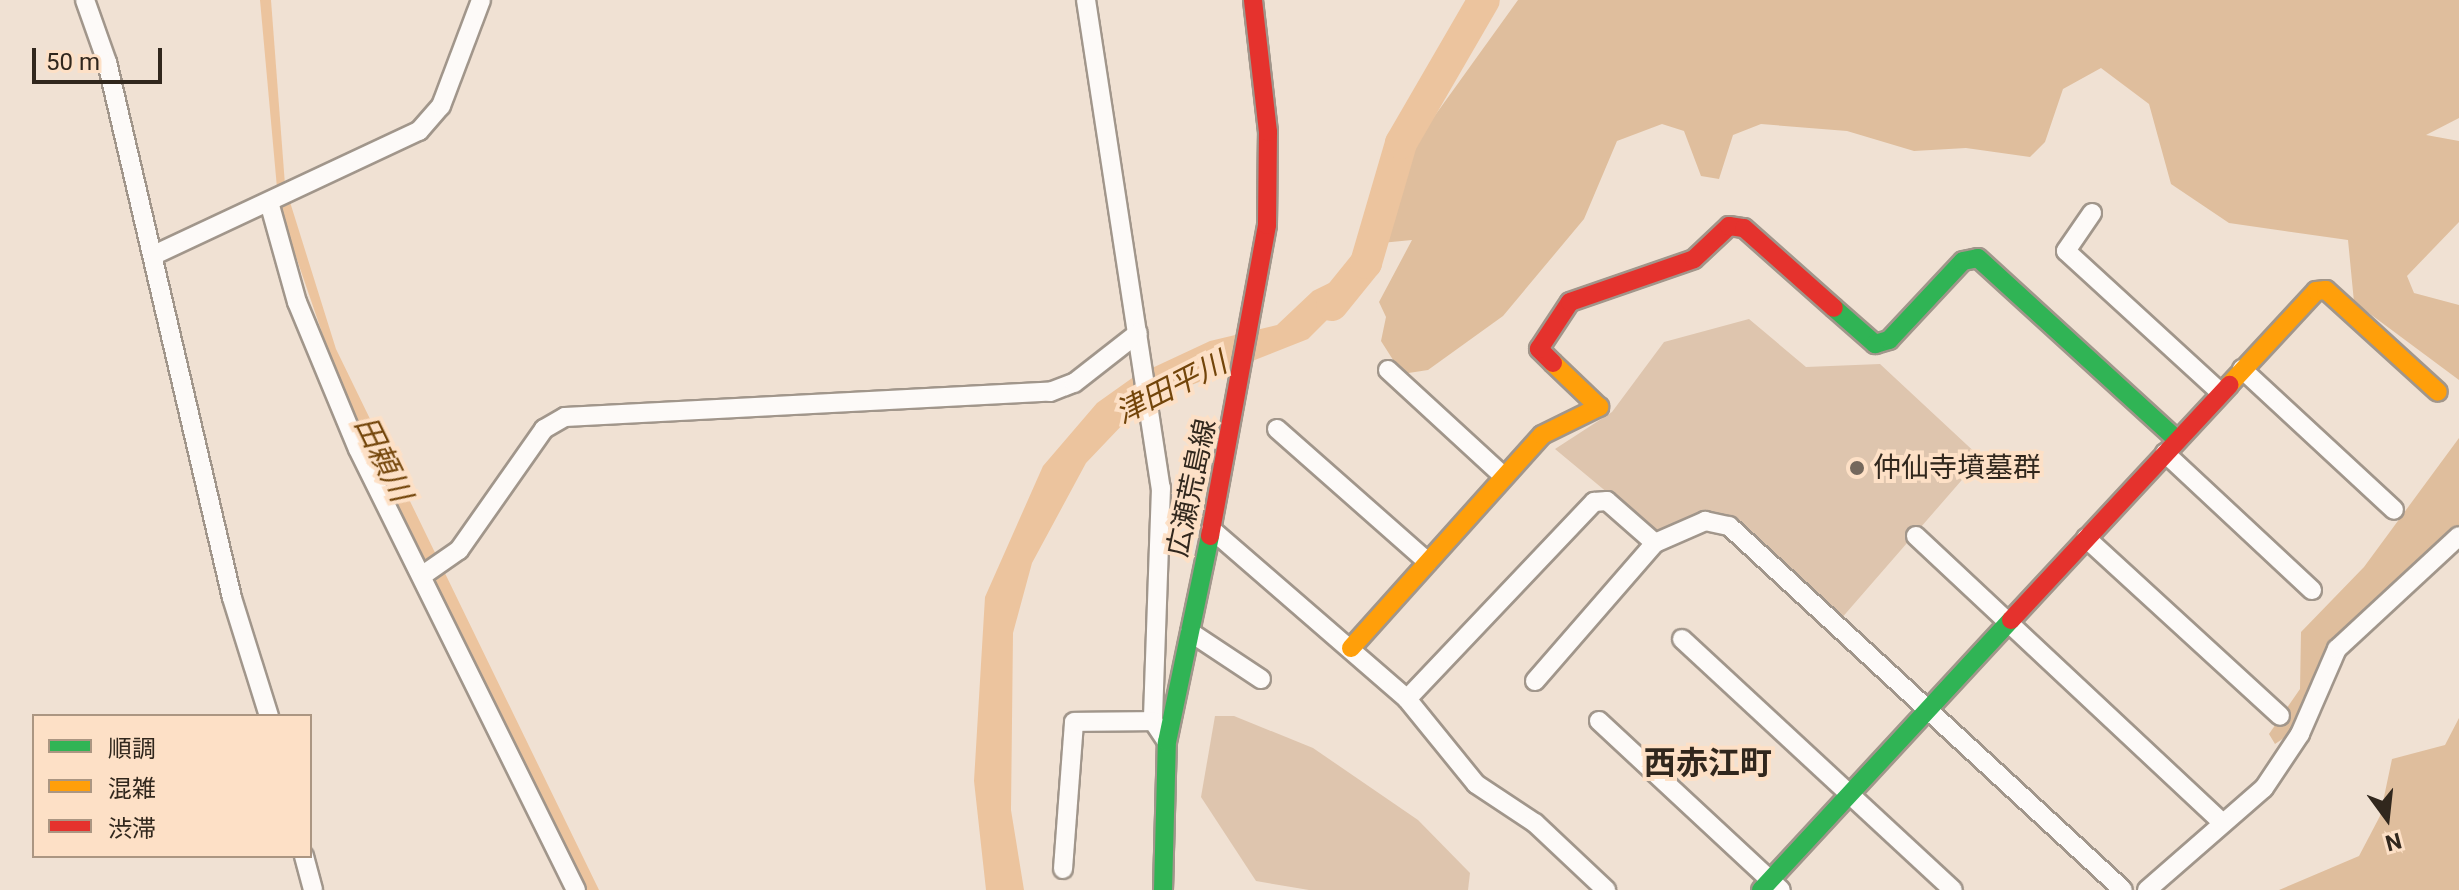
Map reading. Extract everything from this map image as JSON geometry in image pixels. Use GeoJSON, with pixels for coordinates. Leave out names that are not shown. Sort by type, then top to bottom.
{"type":"FeatureCollection","features":[{"type":"Feature","properties":{"kind":"street"},"geometry":{"type":"LineString","coordinates":[[85,0],[154,255],[232,598],[268,714]]}},
{"type":"Feature","properties":{"kind":"street"},"geometry":{"type":"LineString","coordinates":[[154,255],[404,140],[431,118],[481,0]]}},
{"type":"Feature","properties":{"kind":"street"},"geometry":{"type":"LineString","coordinates":[[1086,0],[1162,503],[1153,721],[1167,742]]}},
{"type":"Feature","properties":{"kind":"street","name":"広瀬荒島線"},"geometry":{"type":"LineString","coordinates":[[1163,890],[1167,742],[1256,313],[1268,132],[1253,0]]}},
{"type":"Feature","properties":{"kind":"street"},"geometry":{"type":"LineString","coordinates":[[272,200],[323,369],[432,571],[576,890]]}},
{"type":"Feature","properties":{"kind":"street"},"geometry":{"type":"LineString","coordinates":[[2092,213],[2066,251],[2220,392]]}},
{"type":"Feature","properties":{"kind":"street"},"geometry":{"type":"LineString","coordinates":[[1351,648],[1502,475],[1542,435],[1599,407],[1539,349],[1570,302],[1694,259],[1733,226],[1875,344],[1889,340],[1963,261],[1978,258],[2312,590]]}},
{"type":"Feature","properties":{"kind":"street"},"geometry":{"type":"LineString","coordinates":[[1599,721],[1770,887],[1928,707],[2220,392],[2323,289],[2438,392]]}},
{"type":"Feature","properties":{"kind":"street"},"geometry":{"type":"LineString","coordinates":[[432,571],[544,429],[565,417],[1050,392],[1074,383],[1138,333]]}},
{"type":"Feature","properties":{"kind":"street"},"geometry":{"type":"LineString","coordinates":[[2242,369],[2394,510]]}},
{"type":"Feature","properties":{"kind":"street"},"geometry":{"type":"LineString","coordinates":[[1388,370],[1502,475]]}},
{"type":"Feature","properties":{"kind":"street"},"geometry":{"type":"LineString","coordinates":[[1277,429],[1428,562]]}},
{"type":"Feature","properties":{"kind":"street"},"geometry":{"type":"LineString","coordinates":[[1407,699],[1594,502],[1607,501],[1655,543]]}},
{"type":"Feature","properties":{"kind":"street"},"geometry":{"type":"LineString","coordinates":[[1535,681],[1655,543],[1705,521],[1729,526],[2123,890]]}},
{"type":"Feature","properties":{"kind":"street"},"geometry":{"type":"LineString","coordinates":[[1211,529],[1407,699],[1476,784],[1535,823],[1606,890]]}},
{"type":"Feature","properties":{"kind":"street"},"geometry":{"type":"LineString","coordinates":[[1916,536],[2220,820]]}},
{"type":"Feature","properties":{"kind":"street"},"geometry":{"type":"LineString","coordinates":[[2147,890],[2264,788],[2300,734],[2337,649],[2459,536]]}},
{"type":"Feature","properties":{"kind":"street"},"geometry":{"type":"LineString","coordinates":[[2086,538],[2280,716]]}},
{"type":"Feature","properties":{"kind":"street"},"geometry":{"type":"LineString","coordinates":[[1190,632],[1261,679]]}},
{"type":"Feature","properties":{"kind":"street"},"geometry":{"type":"LineString","coordinates":[[1682,639],[1953,890]]}},
{"type":"Feature","properties":{"kind":"street"},"geometry":{"type":"LineString","coordinates":[[1063,869],[1074,722],[1153,721]]}},
{"type":"Feature","properties":{"kind":"street"},"geometry":{"type":"LineString","coordinates":[[305,858],[313,890]]}},
{"type":"Feature","properties":{"kind":"shaded area"},"geometry":{"type":"Polygon","coordinates":[[[1518,0],[2459,0],[2459,118],[2426,135],[2459,141],[2459,222],[2407,276],[2414,293],[2459,305],[2459,380],[2354,302],[2348,240],[2229,223],[2171,184],[2149,104],[2101,68],[2063,89],[2045,142],[2030,157],[1966,148],[1914,151],[1847,131],[1761,124],[1733,135],[1719,179],[1701,176],[1684,131],[1662,124],[1617,141],[1584,219],[1503,316],[1428,370],[1402,374],[1381,341],[1386,317],[1379,302],[1412,240],[1381,243],[1388,212],[1418,139],[1518,0]]]}},
{"type":"Feature","properties":{"kind":"shaded area"},"geometry":{"type":"Polygon","coordinates":[[[1749,319],[1806,367],[1880,364],[1981,458],[1840,620],[1732,522],[1656,533],[1555,449],[1612,412],[1664,342],[1749,319]]]}},
{"type":"Feature","properties":{"kind":"shaded area"},"geometry":{"type":"Polygon","coordinates":[[[2459,438],[2459,527],[2350,624],[2330,649],[2296,730],[2275,744],[2269,734],[2300,689],[2301,632],[2364,567],[2459,438]]]}},
{"type":"Feature","properties":{"kind":"shaded area"},"geometry":{"type":"Polygon","coordinates":[[[1215,716],[1234,716],[1313,748],[1418,820],[1470,873],[1468,890],[1309,890],[1256,881],[1201,797],[1215,716]]]}},
{"type":"Feature","properties":{"kind":"shaded area"},"geometry":{"type":"Polygon","coordinates":[[[2459,718],[2459,890],[2279,890],[2359,856],[2380,816],[2392,759],[2445,745],[2459,718]]]}},
{"type":"Feature","properties":{"kind":"water"},"geometry":{"type":"Polygon","coordinates":[[[260,0],[271,0],[285,185],[277,188],[260,0]]]}},
{"type":"Feature","properties":{"kind":"water","name":"田頼川"},"geometry":{"type":"Polygon","coordinates":[[[290,202],[336,349],[599,890],[586,890],[341,388],[279,207],[290,202]]]}},
{"type":"Feature","properties":{"kind":"water"},"geometry":{"type":"Polygon","coordinates":[[[1360,268],[1355,292],[1308,339],[1166,395],[1126,421],[1086,463],[1032,563],[1013,633],[1011,810],[1024,890],[986,890],[974,781],[985,597],[1043,466],[1097,403],[1135,376],[1210,341],[1277,325],[1313,291],[1360,268]]]}},
{"type":"Feature","properties":{"kind":"waterway","name":"津田平川"},"geometry":{"type":"LineString","coordinates":[[1332,305],[1366,263],[1401,143],[1484,0]]}},
{"type":"Feature","properties":{"kind":"traffic: fast"},"geometry":{"type":"LineString","coordinates":[[1834,308],[1875,344],[1889,340],[1963,261],[1978,258],[2177,440]]}},
{"type":"Feature","properties":{"kind":"traffic: fast"},"geometry":{"type":"LineString","coordinates":[[1163,890],[1167,742],[1210,536]]}},
{"type":"Feature","properties":{"kind":"traffic: fast"},"geometry":{"type":"LineString","coordinates":[[1761,890],[2011,620]]}},
{"type":"Feature","properties":{"kind":"traffic: slow"},"geometry":{"type":"LineString","coordinates":[[2229,385],[2316,291],[2326,290],[2438,392]]}},
{"type":"Feature","properties":{"kind":"traffic: slow"},"geometry":{"type":"LineString","coordinates":[[1351,648],[1542,435],[1599,407],[1553,363]]}},
{"type":"Feature","properties":{"kind":"traffic: jam"},"geometry":{"type":"LineString","coordinates":[[1210,536],[1267,225],[1268,132],[1253,0]]}},
{"type":"Feature","properties":{"kind":"traffic: jam"},"geometry":{"type":"LineString","coordinates":[[1553,363],[1539,349],[1570,302],[1694,259],[1729,226],[1744,228],[1834,308]]}},
{"type":"Feature","properties":{"kind":"traffic: jam"},"geometry":{"type":"LineString","coordinates":[[2011,620],[2229,385]]}},
{"type":"Feature","properties":{"kind":"place","name":"仲仙寺墳墓群"},"geometry":{"type":"Point","coordinates":[1857,468]}},
{"type":"Feature","properties":{"kind":"district","name":"西赤江町"},"geometry":{"type":"Point","coordinates":[1708,763]}}]}
